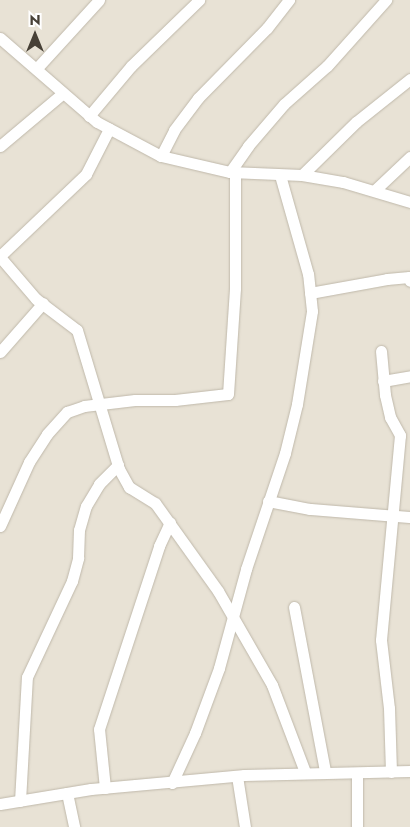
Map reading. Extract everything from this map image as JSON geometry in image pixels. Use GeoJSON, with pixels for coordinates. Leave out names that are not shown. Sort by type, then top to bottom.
{"type":"FeatureCollection","features":[{"type":"Feature","properties":{"kind":"street"},"geometry":{"type":"LineString","coordinates":[[37,68],[99,0]]}},
{"type":"Feature","properties":{"kind":"street"},"geometry":{"type":"LineString","coordinates":[[89,116],[131,66],[199,0]]}},
{"type":"Feature","properties":{"kind":"street"},"geometry":{"type":"LineString","coordinates":[[161,156],[174,130],[198,98],[268,28],[289,0]]}},
{"type":"Feature","properties":{"kind":"street"},"geometry":{"type":"LineString","coordinates":[[0,526],[25,470],[47,434],[67,412],[84,406],[228,394],[235,288],[233,172],[248,146],[284,104],[327,66],[386,0]]}},
{"type":"Feature","properties":{"kind":"street"},"geometry":{"type":"LineString","coordinates":[[0,38],[37,68],[89,116],[109,129],[161,156],[233,172],[302,175],[375,190],[410,202]]}},
{"type":"Feature","properties":{"kind":"street"},"geometry":{"type":"LineString","coordinates":[[302,175],[356,122],[410,80]]}},
{"type":"Feature","properties":{"kind":"street"},"geometry":{"type":"LineString","coordinates":[[0,146],[63,93]]}},
{"type":"Feature","properties":{"kind":"street"},"geometry":{"type":"LineString","coordinates":[[109,129],[86,174],[0,256],[43,303],[77,330],[102,404],[118,464],[129,487],[155,503],[170,522],[233,616],[272,685],[305,772]]}},
{"type":"Feature","properties":{"kind":"street"},"geometry":{"type":"LineString","coordinates":[[375,190],[410,157]]}},
{"type":"Feature","properties":{"kind":"street"},"geometry":{"type":"LineString","coordinates":[[172,783],[196,732],[268,500],[285,453],[297,404],[312,311],[310,293],[280,175]]}},
{"type":"Feature","properties":{"kind":"street"},"geometry":{"type":"LineString","coordinates":[[310,293],[387,279],[409,277],[410,281]]}},
{"type":"Feature","properties":{"kind":"street"},"geometry":{"type":"LineString","coordinates":[[0,352],[43,303]]}},
{"type":"Feature","properties":{"kind":"street"},"geometry":{"type":"LineString","coordinates":[[381,351],[383,381],[390,417],[400,435],[381,640],[389,708],[391,772]]}},
{"type":"Feature","properties":{"kind":"street"},"geometry":{"type":"LineString","coordinates":[[383,381],[410,376]]}},
{"type":"Feature","properties":{"kind":"street"},"geometry":{"type":"LineString","coordinates":[[20,800],[27,677],[72,580],[78,558],[79,530],[86,506],[99,484],[118,464]]}},
{"type":"Feature","properties":{"kind":"street"},"geometry":{"type":"LineString","coordinates":[[268,500],[310,510],[410,518]]}},
{"type":"Feature","properties":{"kind":"street"},"geometry":{"type":"LineString","coordinates":[[104,788],[99,729],[159,546],[170,522]]}},
{"type":"Feature","properties":{"kind":"street"},"geometry":{"type":"LineString","coordinates":[[294,607],[325,772]]}},
{"type":"Feature","properties":{"kind":"street"},"geometry":{"type":"LineString","coordinates":[[0,804],[104,788],[237,776],[305,772],[410,771]]}},
{"type":"Feature","properties":{"kind":"street"},"geometry":{"type":"LineString","coordinates":[[357,773],[357,827]]}},
{"type":"Feature","properties":{"kind":"street"},"geometry":{"type":"LineString","coordinates":[[237,776],[245,827]]}},
{"type":"Feature","properties":{"kind":"street"},"geometry":{"type":"LineString","coordinates":[[67,793],[74,827]]}},
{"type":"Feature","properties":{"kind":"shaded area"},"geometry":{"type":"Polygon","coordinates":[[[0,0],[410,0],[410,827],[0,827],[0,0]]]}}]}
